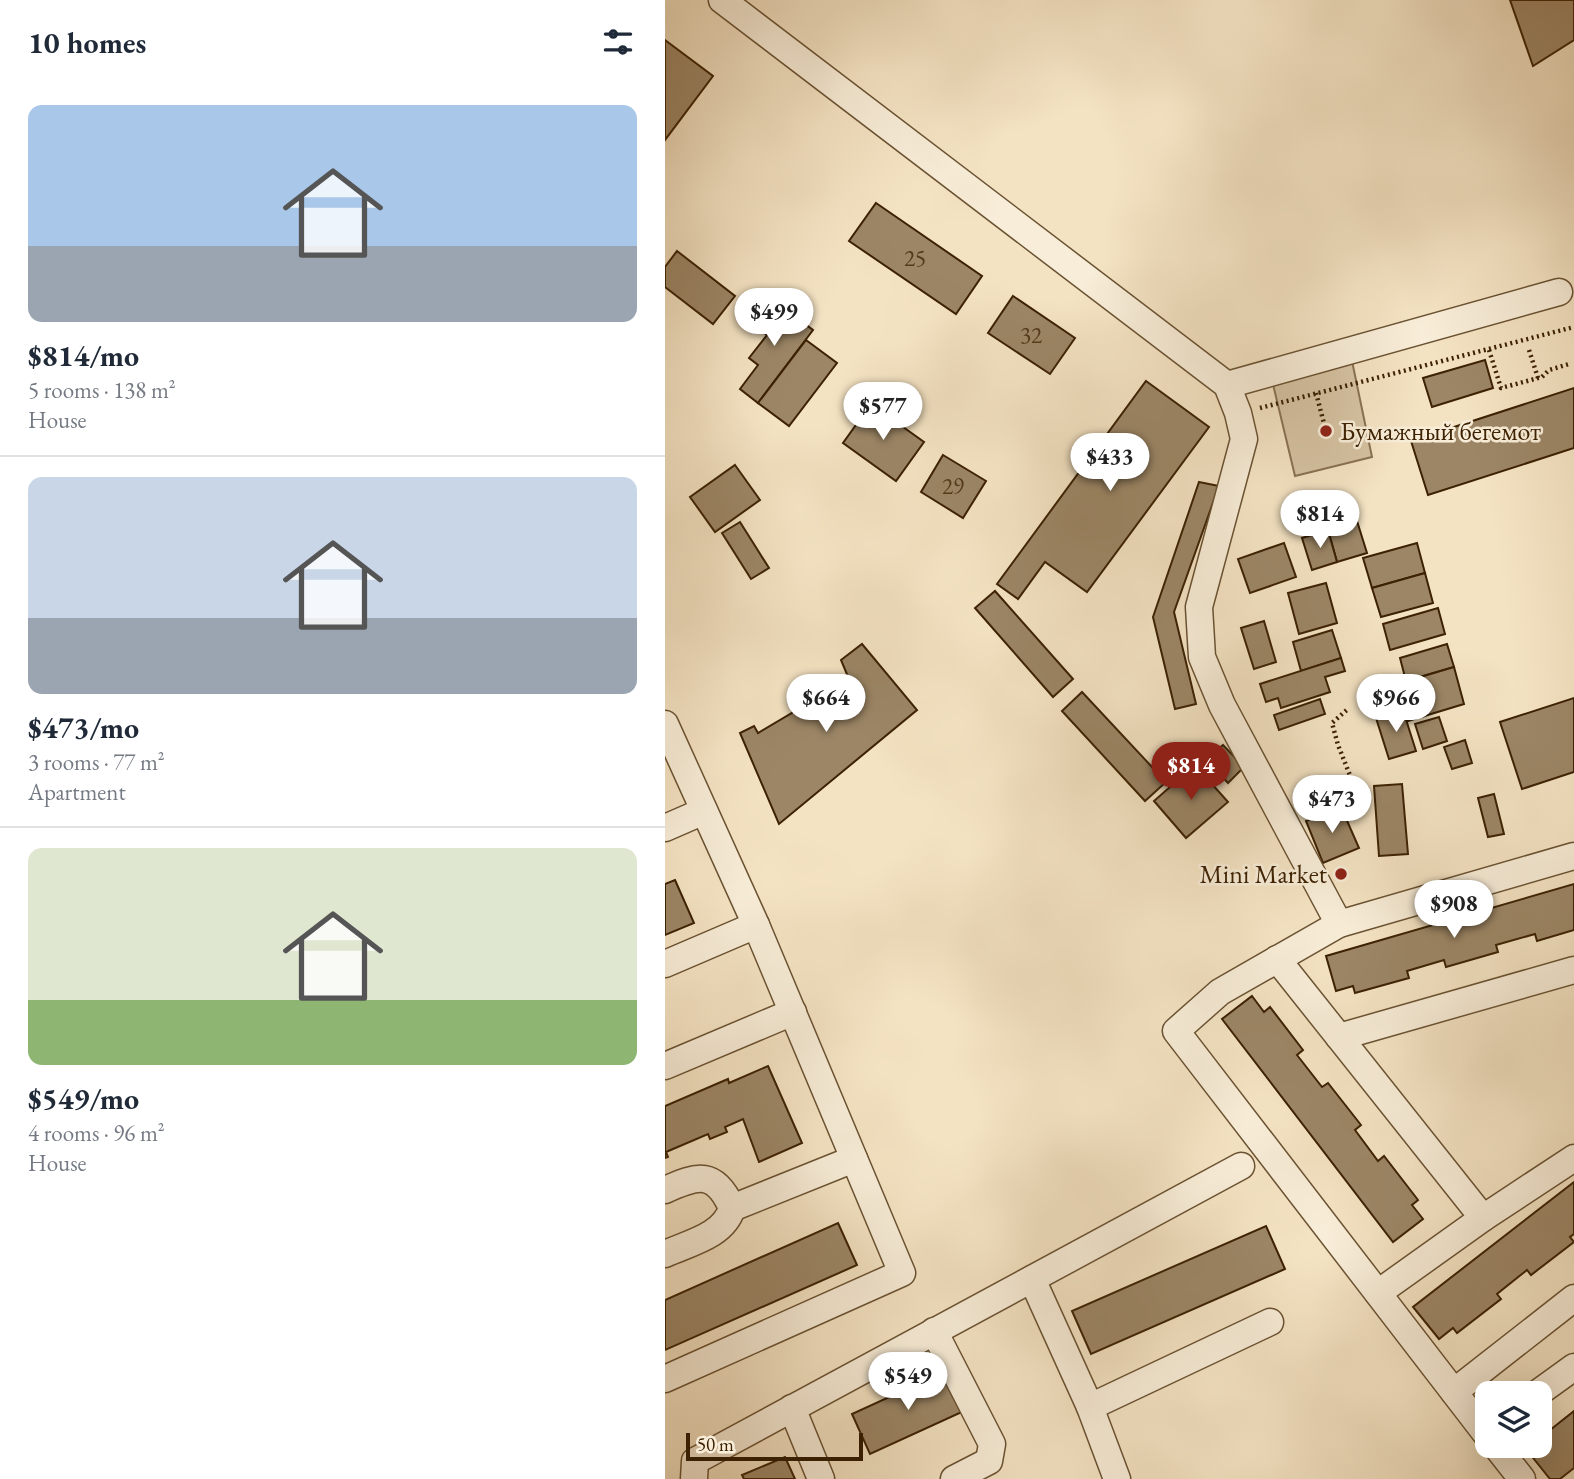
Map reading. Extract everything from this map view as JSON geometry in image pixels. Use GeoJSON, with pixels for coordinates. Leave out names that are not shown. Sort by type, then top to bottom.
{"type":"FeatureCollection","features":[{"type":"Feature","properties":{"kind":"street"},"geometry":{"type":"LineString","coordinates":[[722,0],[1227,384],[1244,439],[1199,607],[1202,657],[1223,705],[1339,924]]}},
{"type":"Feature","properties":{"kind":"street"},"geometry":{"type":"LineString","coordinates":[[1227,384],[1559,292]]}},
{"type":"Feature","properties":{"kind":"street"},"geometry":{"type":"LineString","coordinates":[[665,724],[757,925],[902,1273],[665,1379]]}},
{"type":"Feature","properties":{"kind":"street"},"geometry":{"type":"LineString","coordinates":[[665,828],[704,811]]}},
{"type":"Feature","properties":{"kind":"street"},"geometry":{"type":"LineString","coordinates":[[1475,1418],[1176,1031],[1220,992],[1339,924],[1574,856]]}},
{"type":"Feature","properties":{"kind":"street"},"geometry":{"type":"LineString","coordinates":[[665,964],[757,925]]}},
{"type":"Feature","properties":{"kind":"street"},"geometry":{"type":"LineString","coordinates":[[1277,959],[1483,1218]]}},
{"type":"Feature","properties":{"kind":"street"},"geometry":{"type":"LineString","coordinates":[[1339,1037],[1574,970]]}},
{"type":"Feature","properties":{"kind":"street"},"geometry":{"type":"LineString","coordinates":[[665,1066],[793,1012]]}},
{"type":"Feature","properties":{"kind":"street"},"geometry":{"type":"LineString","coordinates":[[1378,1293],[1483,1218],[1574,1158]]}},
{"type":"Feature","properties":{"kind":"street"},"geometry":{"type":"LineString","coordinates":[[732,1208],[855,1159]]}},
{"type":"Feature","properties":{"kind":"street"},"geometry":{"type":"LineString","coordinates":[[694,1479],[695,1461],[1241,1166]]}},
{"type":"Feature","properties":{"kind":"street"},"geometry":{"type":"LineString","coordinates":[[665,1190],[692,1178],[708,1180],[724,1191],[732,1208],[729,1219],[720,1229],[665,1254]]}},
{"type":"Feature","properties":{"kind":"street"},"geometry":{"type":"LineString","coordinates":[[1032,1279],[1090,1407],[1117,1479]]}},
{"type":"Feature","properties":{"kind":"street"},"geometry":{"type":"LineString","coordinates":[[1454,1392],[1574,1298]]}},
{"type":"Feature","properties":{"kind":"street"},"geometry":{"type":"LineString","coordinates":[[1090,1407],[1270,1322]]}},
{"type":"Feature","properties":{"kind":"street"},"geometry":{"type":"LineString","coordinates":[[934,1331],[992,1444],[993,1470],[954,1479]]}},
{"type":"Feature","properties":{"kind":"street"},"geometry":{"type":"LineString","coordinates":[[1552,1383],[1574,1367]]}},
{"type":"Feature","properties":{"kind":"street"},"geometry":{"type":"LineString","coordinates":[[792,1408],[821,1479]]}},
{"type":"Feature","properties":{"kind":"street"},"geometry":{"type":"LineString","coordinates":[[1506,1458],[1522,1479]]}},
{"type":"Feature","properties":{"kind":"path"},"geometry":{"type":"LineString","coordinates":[[1238,413],[1574,327]]}},
{"type":"Feature","properties":{"kind":"path"},"geometry":{"type":"LineString","coordinates":[[1489,349],[1501,388],[1538,378],[1549,370],[1569,364]]}},
{"type":"Feature","properties":{"kind":"path"},"geometry":{"type":"LineString","coordinates":[[1529,349],[1538,378]]}},
{"type":"Feature","properties":{"kind":"path"},"geometry":{"type":"LineString","coordinates":[[1316,393],[1326,431]]}},
{"type":"Feature","properties":{"kind":"path"},"geometry":{"type":"LineString","coordinates":[[1275,802],[1353,783],[1332,723],[1349,708]]}},
{"type":"Feature","properties":{"kind":"shaded area"},"geometry":{"type":"Polygon","coordinates":[[[1352,361],[1372,457],[1295,476],[1271,376],[1352,361]]]}},
{"type":"Feature","properties":{"kind":"building"},"geometry":{"type":"Polygon","coordinates":[[[1510,0],[1574,0],[1574,40],[1533,66],[1510,0]]]}},
{"type":"Feature","properties":{"kind":"building"},"geometry":{"type":"Polygon","coordinates":[[[665,40],[713,76],[665,140],[665,40]]]}},
{"type":"Feature","properties":{"kind":"building"},"geometry":{"type":"Polygon","coordinates":[[[876,203],[982,276],[956,314],[849,241],[876,203]]]}},
{"type":"Feature","properties":{"kind":"building"},"geometry":{"type":"Polygon","coordinates":[[[677,251],[735,296],[713,324],[665,287],[665,267],[677,251]]]}},
{"type":"Feature","properties":{"kind":"building"},"geometry":{"type":"Polygon","coordinates":[[[1013,296],[1075,338],[1050,374],[988,333],[1013,296]]]}},
{"type":"Feature","properties":{"kind":"building"},"geometry":{"type":"Polygon","coordinates":[[[773,300],[813,330],[758,403],[740,389],[758,365],[749,358],[767,335],[754,325],[773,300]]]}},
{"type":"Feature","properties":{"kind":"building"},"geometry":{"type":"Polygon","coordinates":[[[806,340],[837,363],[789,426],[758,403],[806,340]]]}},
{"type":"Feature","properties":{"kind":"building"},"geometry":{"type":"Polygon","coordinates":[[[1485,360],[1493,388],[1432,407],[1423,378],[1485,360]]]}},
{"type":"Feature","properties":{"kind":"building"},"geometry":{"type":"Polygon","coordinates":[[[1146,381],[1209,427],[1087,592],[1045,562],[1018,599],[997,584],[1146,381]]]}},
{"type":"Feature","properties":{"kind":"building"},"geometry":{"type":"Polygon","coordinates":[[[1574,388],[1574,448],[1428,495],[1411,441],[1574,388]]]}},
{"type":"Feature","properties":{"kind":"building"},"geometry":{"type":"Polygon","coordinates":[[[871,404],[924,442],[896,481],[843,443],[871,404]]]}},
{"type":"Feature","properties":{"kind":"building"},"geometry":{"type":"Polygon","coordinates":[[[943,455],[986,481],[963,518],[921,492],[943,455]]]}},
{"type":"Feature","properties":{"kind":"building"},"geometry":{"type":"Polygon","coordinates":[[[735,465],[760,500],[715,532],[690,497],[735,465]]]}},
{"type":"Feature","properties":{"kind":"building"},"geometry":{"type":"Polygon","coordinates":[[[1199,482],[1219,486],[1174,612],[1196,704],[1175,709],[1153,617],[1199,482]]]}},
{"type":"Feature","properties":{"kind":"building"},"geometry":{"type":"Polygon","coordinates":[[[1357,521],[1367,553],[1337,562],[1328,530],[1357,521]]]}},
{"type":"Feature","properties":{"kind":"building"},"geometry":{"type":"Polygon","coordinates":[[[740,522],[769,568],[751,579],[722,533],[740,522]]]}},
{"type":"Feature","properties":{"kind":"building"},"geometry":{"type":"Polygon","coordinates":[[[1328,530],[1337,562],[1312,570],[1302,538],[1328,530]]]}},
{"type":"Feature","properties":{"kind":"building"},"geometry":{"type":"Polygon","coordinates":[[[1284,543],[1296,577],[1250,593],[1238,559],[1284,543]]]}},
{"type":"Feature","properties":{"kind":"building"},"geometry":{"type":"Polygon","coordinates":[[[1417,543],[1425,573],[1372,588],[1363,558],[1417,543]]]}},
{"type":"Feature","properties":{"kind":"building"},"geometry":{"type":"Polygon","coordinates":[[[1425,573],[1433,603],[1381,617],[1372,588],[1425,573]]]}},
{"type":"Feature","properties":{"kind":"building"},"geometry":{"type":"Polygon","coordinates":[[[1326,583],[1337,623],[1299,634],[1288,593],[1326,583]]]}},
{"type":"Feature","properties":{"kind":"building"},"geometry":{"type":"Polygon","coordinates":[[[995,591],[1073,679],[1053,697],[975,608],[995,591]]]}},
{"type":"Feature","properties":{"kind":"building"},"geometry":{"type":"Polygon","coordinates":[[[1438,608],[1445,634],[1390,650],[1383,624],[1438,608]]]}},
{"type":"Feature","properties":{"kind":"building"},"geometry":{"type":"Polygon","coordinates":[[[1264,621],[1276,662],[1254,669],[1241,628],[1264,621]]]}},
{"type":"Feature","properties":{"kind":"building"},"geometry":{"type":"Polygon","coordinates":[[[1332,630],[1341,658],[1301,671],[1293,642],[1332,630]]]}},
{"type":"Feature","properties":{"kind":"building"},"geometry":{"type":"Polygon","coordinates":[[[862,644],[917,710],[779,824],[740,733],[754,726],[758,733],[849,679],[841,660],[862,644]]]}},
{"type":"Feature","properties":{"kind":"building"},"geometry":{"type":"Polygon","coordinates":[[[1447,644],[1454,667],[1406,681],[1400,658],[1447,644]]]}},
{"type":"Feature","properties":{"kind":"building"},"geometry":{"type":"Polygon","coordinates":[[[1341,658],[1345,671],[1325,677],[1330,692],[1281,708],[1278,698],[1266,702],[1260,684],[1341,658]]]}},
{"type":"Feature","properties":{"kind":"building"},"geometry":{"type":"Polygon","coordinates":[[[1454,667],[1464,704],[1408,721],[1397,684],[1454,667]]]}},
{"type":"Feature","properties":{"kind":"building"},"geometry":{"type":"Polygon","coordinates":[[[1082,692],[1166,782],[1145,801],[1062,711],[1082,692]]]}},
{"type":"Feature","properties":{"kind":"building"},"geometry":{"type":"Polygon","coordinates":[[[1574,698],[1574,772],[1522,789],[1500,722],[1574,698]]]}},
{"type":"Feature","properties":{"kind":"building"},"geometry":{"type":"Polygon","coordinates":[[[1320,699],[1325,714],[1279,730],[1274,715],[1320,699]]]}},
{"type":"Feature","properties":{"kind":"building"},"geometry":{"type":"Polygon","coordinates":[[[1403,710],[1416,751],[1389,759],[1376,718],[1403,710]]]}},
{"type":"Feature","properties":{"kind":"building"},"geometry":{"type":"Polygon","coordinates":[[[1439,717],[1447,741],[1423,749],[1415,724],[1439,717]]]}},
{"type":"Feature","properties":{"kind":"building"},"geometry":{"type":"Polygon","coordinates":[[[1465,740],[1472,763],[1452,769],[1444,747],[1465,740]]]}},
{"type":"Feature","properties":{"kind":"building"},"geometry":{"type":"Polygon","coordinates":[[[1223,745],[1244,767],[1228,783],[1207,760],[1223,745]]]}},
{"type":"Feature","properties":{"kind":"building"},"geometry":{"type":"Polygon","coordinates":[[[1195,765],[1228,802],[1186,838],[1154,801],[1195,765]]]}},
{"type":"Feature","properties":{"kind":"building"},"geometry":{"type":"Polygon","coordinates":[[[1402,784],[1408,854],[1379,856],[1374,786],[1402,784]]]}},
{"type":"Feature","properties":{"kind":"building"},"geometry":{"type":"Polygon","coordinates":[[[1494,794],[1504,834],[1488,837],[1478,798],[1494,794]]]}},
{"type":"Feature","properties":{"kind":"building"},"geometry":{"type":"Polygon","coordinates":[[[1341,807],[1359,848],[1323,863],[1306,821],[1341,807]]]}},
{"type":"Feature","properties":{"kind":"building"},"geometry":{"type":"Polygon","coordinates":[[[675,880],[694,923],[665,935],[665,884],[675,880]]]}},
{"type":"Feature","properties":{"kind":"building"},"geometry":{"type":"Polygon","coordinates":[[[1574,884],[1574,930],[1537,941],[1535,934],[1496,945],[1498,952],[1446,967],[1444,960],[1407,971],[1409,978],[1355,993],[1353,986],[1336,991],[1326,956],[1574,884]]]}},
{"type":"Feature","properties":{"kind":"building"},"geometry":{"type":"Polygon","coordinates":[[[1252,996],[1264,1012],[1270,1007],[1303,1050],[1297,1055],[1322,1087],[1328,1083],[1361,1125],[1355,1130],[1378,1161],[1384,1156],[1418,1200],[1412,1205],[1423,1219],[1393,1242],[1222,1019],[1252,996]]]}},
{"type":"Feature","properties":{"kind":"building"},"geometry":{"type":"Polygon","coordinates":[[[768,1066],[802,1143],[759,1162],[743,1119],[725,1127],[727,1132],[710,1139],[708,1134],[666,1152],[668,1157],[665,1158],[665,1106],[728,1079],[729,1083],[768,1066]]]}},
{"type":"Feature","properties":{"kind":"building"},"geometry":{"type":"Polygon","coordinates":[[[1574,1182],[1574,1234],[1570,1237],[1574,1242],[1531,1275],[1527,1270],[1497,1294],[1501,1299],[1457,1333],[1453,1328],[1439,1339],[1413,1307],[1574,1182]]]}},
{"type":"Feature","properties":{"kind":"building"},"geometry":{"type":"Polygon","coordinates":[[[838,1223],[857,1265],[665,1350],[665,1300],[838,1223]]]}},
{"type":"Feature","properties":{"kind":"building"},"geometry":{"type":"Polygon","coordinates":[[[1266,1226],[1285,1269],[1091,1354],[1072,1311],[1266,1226]]]}},
{"type":"Feature","properties":{"kind":"building"},"geometry":{"type":"Polygon","coordinates":[[[946,1371],[964,1411],[870,1454],[852,1414],[946,1371]]]}},
{"type":"Feature","properties":{"kind":"building"},"geometry":{"type":"Polygon","coordinates":[[[1574,1411],[1574,1468],[1560,1479],[1550,1479],[1533,1458],[1552,1458],[1552,1428],[1574,1411]]]}},
{"type":"Feature","properties":{"kind":"building"},"geometry":{"type":"Polygon","coordinates":[[[785,1457],[795,1479],[744,1479],[742,1475],[785,1457]]]}},
{"type":"Feature","properties":{"kind":"place","name":"Бумажный бегемот"},"geometry":{"type":"Point","coordinates":[1326,431]}},
{"type":"Feature","properties":{"kind":"place","name":"Mini Market"},"geometry":{"type":"Point","coordinates":[1341,874]}}]}
